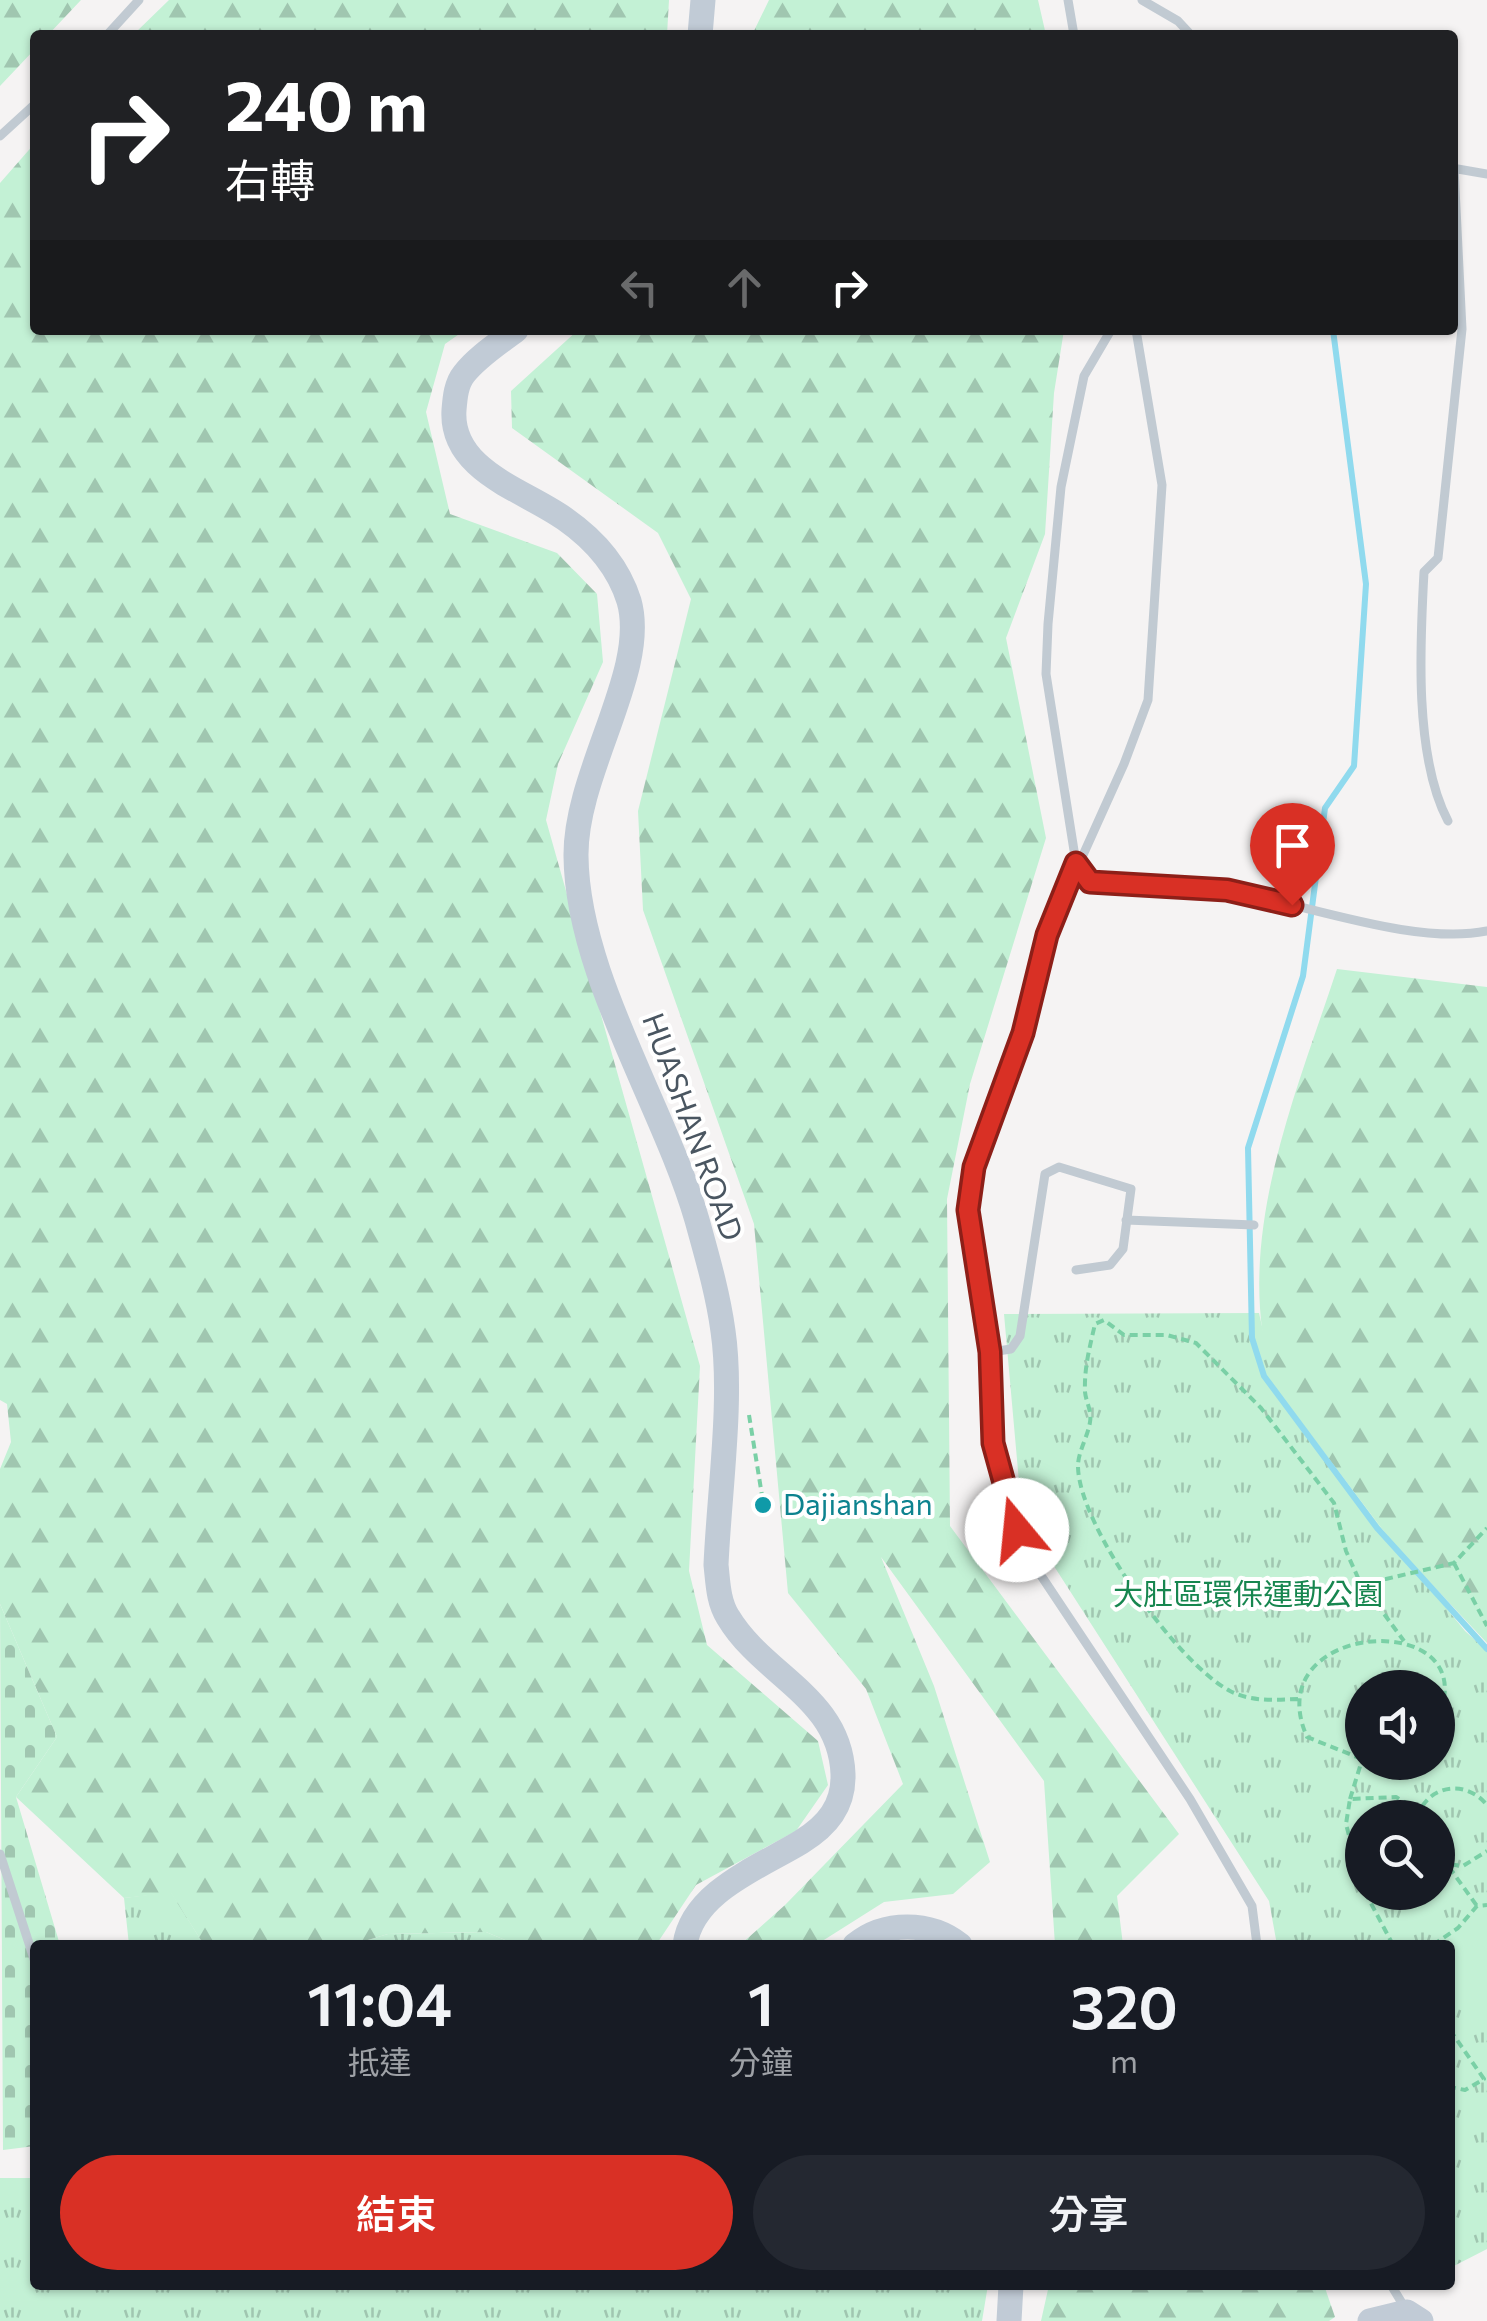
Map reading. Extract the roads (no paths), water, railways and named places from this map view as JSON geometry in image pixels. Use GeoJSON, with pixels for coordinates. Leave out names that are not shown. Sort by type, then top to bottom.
{"type":"FeatureCollection","features":[{"type":"Feature","properties":{"kind":"street"},"geometry":{"type":"LineString","coordinates":[[700,30],[703,0]]}},
{"type":"Feature","properties":{"kind":"street","name":"HUASHAN ROAD"},"geometry":{"type":"LineString","coordinates":[[510,335],[463,375],[455,395],[453,422],[458,443],[490,476],[564,518],[596,544],[615,566],[629,602],[633,637],[625,676],[580,808],[578,880],[597,966],[660,1116],[696,1219],[723,1332],[716,1565],[720,1596],[728,1617],[749,1642],[822,1712],[842,1754],[843,1790],[837,1808],[817,1832],[705,1901],[687,1929],[686,1940]]}},
{"type":"Feature","properties":{"kind":"street"},"geometry":{"type":"LineString","coordinates":[[861,1940],[869,1934],[914,1927],[947,1940]]}},
{"type":"Feature","properties":{"kind":"street"},"geometry":{"type":"LineString","coordinates":[[1009,2321],[1011,2290]]}},
{"type":"Feature","properties":{"kind":"street"},"geometry":{"type":"LineString","coordinates":[[1370,2321],[1414,2316]]}},
{"type":"Feature","properties":{"kind":"lane"},"geometry":{"type":"LineString","coordinates":[[112,30],[139,0]]}},
{"type":"Feature","properties":{"kind":"lane"},"geometry":{"type":"LineString","coordinates":[[1068,0],[1073,30]]}},
{"type":"Feature","properties":{"kind":"lane"},"geometry":{"type":"LineString","coordinates":[[1142,0],[1186,30]]}},
{"type":"Feature","properties":{"kind":"lane"},"geometry":{"type":"LineString","coordinates":[[0,136],[30,109]]}},
{"type":"Feature","properties":{"kind":"lane"},"geometry":{"type":"LineString","coordinates":[[1458,169],[1487,174]]}},
{"type":"Feature","properties":{"kind":"lane"},"geometry":{"type":"LineString","coordinates":[[1448,821],[1434,795],[1422,615],[1424,572],[1438,558],[1460,370],[1458,312]]}},
{"type":"Feature","properties":{"kind":"lane"},"geometry":{"type":"LineString","coordinates":[[1108,335],[1084,376],[1061,487],[1048,624],[1046,674],[1076,863],[1090,882],[1227,890],[1402,928],[1487,931]]}},
{"type":"Feature","properties":{"kind":"lane"},"geometry":{"type":"LineString","coordinates":[[1137,335],[1162,484],[1148,700],[1124,764],[1076,863],[1047,935],[1023,1033],[974,1167],[969,1234],[990,1352],[993,1443],[1017,1530],[1030,1559],[1190,1799],[1252,1906],[1256,1940]]}},
{"type":"Feature","properties":{"kind":"lane"},"geometry":{"type":"LineString","coordinates":[[990,1352],[1011,1349],[1020,1336],[1044,1174],[1059,1166],[1130,1188],[1123,1249],[1110,1265],[1076,1270]]}},
{"type":"Feature","properties":{"kind":"lane"},"geometry":{"type":"LineString","coordinates":[[1126,1220],[1254,1224]]}},
{"type":"Feature","properties":{"kind":"lane"},"geometry":{"type":"LineString","coordinates":[[0,1854],[30,1947]]}},
{"type":"Feature","properties":{"kind":"lane"},"geometry":{"type":"LineString","coordinates":[[1395,2290],[1414,2316]]}},
{"type":"Feature","properties":{"kind":"waterway"},"geometry":{"type":"LineString","coordinates":[[1334,335],[1366,584],[1354,766],[1325,808],[1303,976],[1248,1148],[1252,1338],[1264,1376],[1377,1528],[1487,1649]]}},
{"type":"Feature","properties":{"kind":"place","name":"Dajianshan"},"geometry":{"type":"Point","coordinates":[763,1505]}},
{"type":"Feature","properties":{"kind":"park label","name":"大肚區環保運動公園"},"geometry":{"type":"Point","coordinates":[1248,1595]}}]}
